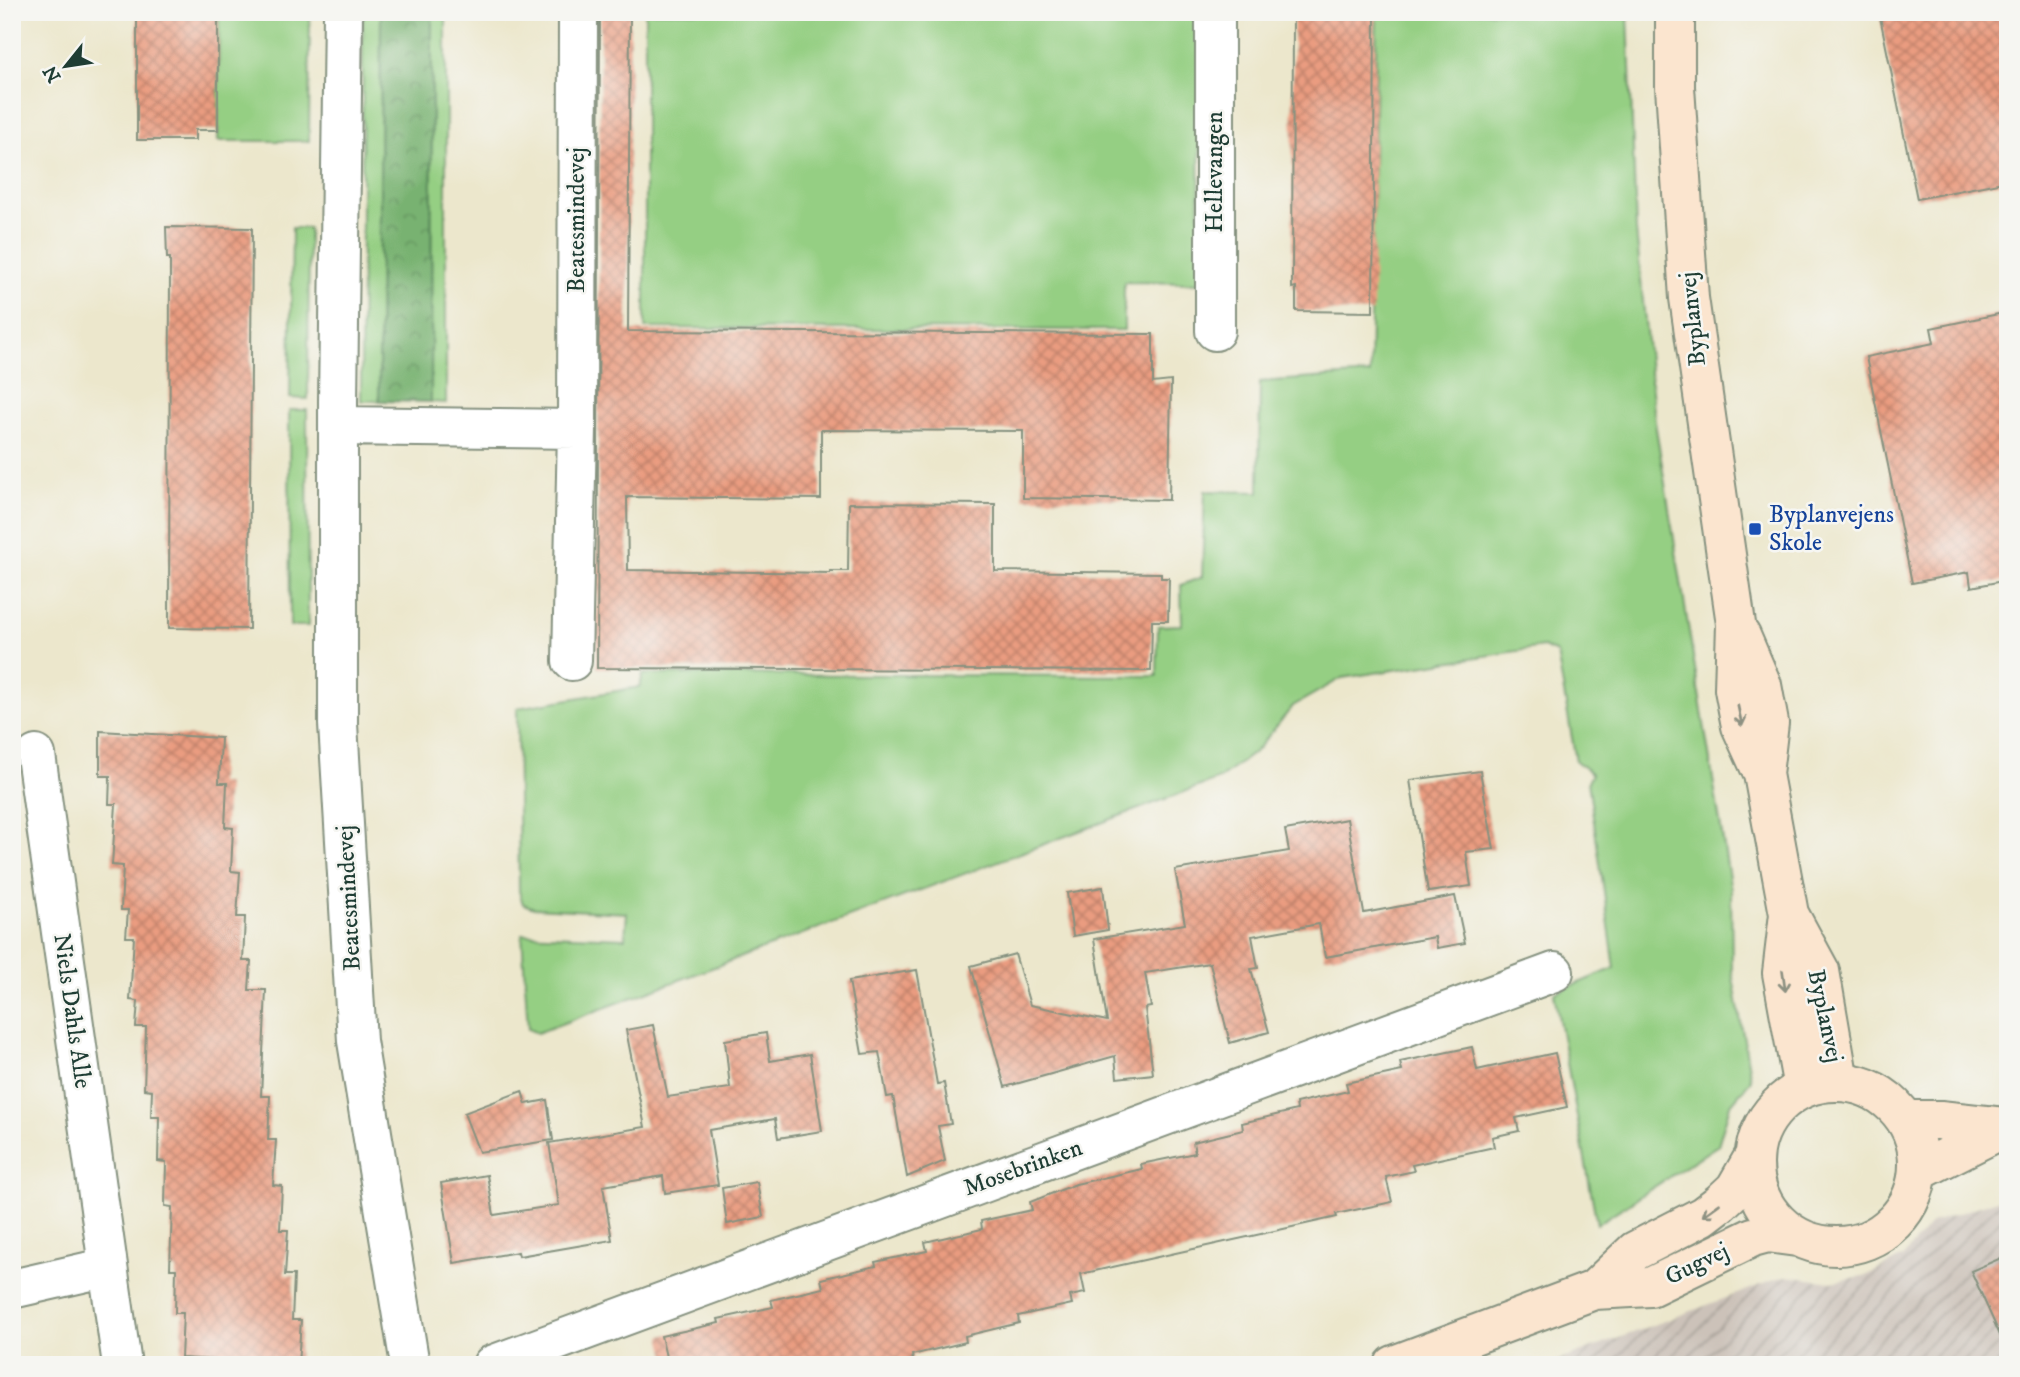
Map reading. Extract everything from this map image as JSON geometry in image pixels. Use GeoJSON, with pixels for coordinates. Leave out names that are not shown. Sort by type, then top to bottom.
{"type":"FeatureCollection","features":[{"type":"Feature","properties":{"kind":"street","name":"Beatesmindevej"},"geometry":{"type":"LineString","coordinates":[[343,12],[338,724],[357,1041],[410,1365]]}},
{"type":"Feature","properties":{"kind":"street","name":"Beatesmindevej"},"geometry":{"type":"LineString","coordinates":[[572,661],[578,12]]}},
{"type":"Feature","properties":{"kind":"street","name":"Hellevangen"},"geometry":{"type":"LineString","coordinates":[[1215,12],[1215,331]]}},
{"type":"Feature","properties":{"kind":"street","name":"Byplanvej"},"geometry":{"type":"LineString","coordinates":[[1675,12],[1675,87],[1689,298],[1736,624],[1734,689],[1741,726],[1763,774],[1789,914],[1782,973],[1821,1085]]}},
{"type":"Feature","properties":{"kind":"street"},"geometry":{"type":"LineString","coordinates":[[338,426],[576,429]]}},
{"type":"Feature","properties":{"kind":"street","name":"Niels Dahls Alle"},"geometry":{"type":"LineString","coordinates":[[36,755],[122,1365]]}},
{"type":"Feature","properties":{"kind":"street","name":"Mosebrinken"},"geometry":{"type":"LineString","coordinates":[[492,1365],[1554,972]]}},
{"type":"Feature","properties":{"kind":"street"},"geometry":{"type":"LineString","coordinates":[[1856,1084],[1872,1090],[1895,1106],[1906,1120],[1918,1149],[1919,1171],[1914,1194],[1902,1214],[1886,1230],[1865,1242],[1843,1247],[1819,1245],[1797,1237],[1779,1224],[1766,1207],[1757,1189],[1754,1158],[1761,1128],[1780,1103],[1821,1085],[1856,1084]]}},
{"type":"Feature","properties":{"kind":"street"},"geometry":{"type":"LineString","coordinates":[[1906,1120],[2006,1126]]}},
{"type":"Feature","properties":{"kind":"street"},"geometry":{"type":"LineString","coordinates":[[1919,1171],[2006,1126]]}},
{"type":"Feature","properties":{"kind":"street","name":"Gugvej"},"geometry":{"type":"LineString","coordinates":[[1594,1290],[1635,1251],[1703,1216],[1720,1203],[1735,1189],[1754,1158]]}},
{"type":"Feature","properties":{"kind":"street","name":"Gugvej"},"geometry":{"type":"LineString","coordinates":[[1394,1365],[1594,1290],[1650,1287],[1760,1235],[1768,1233],[1797,1237]]}},
{"type":"Feature","properties":{"kind":"street"},"geometry":{"type":"LineString","coordinates":[[12,1289],[108,1267]]}},
{"type":"Feature","properties":{"kind":"shaded area"},"geometry":{"type":"Polygon","coordinates":[[[2008,1196],[2008,1365],[1547,1365],[1785,1276],[1832,1282],[1868,1275],[1903,1257],[1931,1223],[2008,1196]]]}},
{"type":"Feature","properties":{"kind":"green space"},"geometry":{"type":"Polygon","coordinates":[[[12,12],[18,12],[12,312],[12,12]]]}},
{"type":"Feature","properties":{"kind":"green space"},"geometry":{"type":"Polygon","coordinates":[[[219,12],[310,12],[309,141],[218,141],[219,12]]]}},
{"type":"Feature","properties":{"kind":"green space"},"geometry":{"type":"Polygon","coordinates":[[[363,12],[381,12],[379,401],[361,401],[363,12]]]}},
{"type":"Feature","properties":{"kind":"green space"},"geometry":{"type":"Polygon","coordinates":[[[381,12],[432,12],[431,402],[379,401],[381,12]]]}},
{"type":"Feature","properties":{"kind":"green space"},"geometry":{"type":"Polygon","coordinates":[[[432,12],[446,12],[446,403],[431,402],[432,12]]]}},
{"type":"Feature","properties":{"kind":"green space"},"geometry":{"type":"Polygon","coordinates":[[[645,12],[1200,12],[1199,283],[1124,282],[1124,330],[645,328],[645,12]]]}},
{"type":"Feature","properties":{"kind":"green space"},"geometry":{"type":"Polygon","coordinates":[[[1377,12],[1628,12],[1636,230],[1655,422],[1731,890],[1732,972],[1751,1080],[1730,1105],[1718,1145],[1597,1224],[1554,993],[1615,968],[1588,781],[1592,774],[1576,761],[1557,653],[1543,647],[1342,678],[1293,706],[1256,751],[1219,779],[537,1033],[528,1029],[522,934],[625,938],[627,913],[534,908],[523,904],[519,891],[517,708],[640,687],[643,674],[1157,676],[1158,626],[1182,625],[1181,585],[1202,577],[1205,491],[1259,492],[1260,382],[1370,374],[1377,12]]]}},
{"type":"Feature","properties":{"kind":"green space"},"geometry":{"type":"Polygon","coordinates":[[[292,228],[309,228],[308,399],[290,398],[292,228]]]}},
{"type":"Feature","properties":{"kind":"green space"},"geometry":{"type":"Polygon","coordinates":[[[289,410],[307,410],[308,626],[290,626],[289,410]]]}},
{"type":"Feature","properties":{"kind":"building"},"geometry":{"type":"Polygon","coordinates":[[[137,12],[218,12],[218,130],[195,130],[195,140],[137,140],[137,12]]]}},
{"type":"Feature","properties":{"kind":"building"},"geometry":{"type":"Polygon","coordinates":[[[600,12],[630,12],[628,331],[1153,334],[1153,383],[1171,381],[1169,500],[1023,498],[1023,431],[821,430],[821,499],[627,497],[628,570],[848,571],[849,503],[995,504],[995,571],[1161,573],[1161,578],[1169,578],[1168,621],[1152,621],[1151,671],[597,668],[600,12]]]}},
{"type":"Feature","properties":{"kind":"building"},"geometry":{"type":"Polygon","coordinates":[[[1293,12],[1375,12],[1373,312],[1296,311],[1296,287],[1292,288],[1293,12]]]}},
{"type":"Feature","properties":{"kind":"building"},"geometry":{"type":"Polygon","coordinates":[[[1879,12],[2008,12],[2008,181],[1917,199],[1879,12]]]}},
{"type":"Feature","properties":{"kind":"building"},"geometry":{"type":"Polygon","coordinates":[[[166,227],[252,228],[249,629],[169,628],[170,258],[167,258],[166,227]]]}},
{"type":"Feature","properties":{"kind":"building"},"geometry":{"type":"Polygon","coordinates":[[[2008,312],[2008,580],[1971,587],[1969,572],[1912,583],[1866,357],[1934,343],[1931,328],[2008,312]]]}},
{"type":"Feature","properties":{"kind":"building"},"geometry":{"type":"Polygon","coordinates":[[[100,731],[221,738],[219,783],[227,783],[225,827],[233,828],[231,871],[240,872],[237,917],[245,917],[243,961],[251,961],[249,990],[266,990],[261,1096],[270,1096],[268,1140],[276,1140],[273,1185],[282,1186],[280,1230],[288,1230],[285,1275],[294,1275],[292,1320],[301,1320],[298,1365],[181,1358],[183,1313],[175,1313],[176,1269],[170,1269],[172,1207],[165,1206],[166,1162],[158,1161],[159,1117],[151,1117],[152,1090],[144,1089],[146,1027],[136,1027],[138,1001],[130,1000],[134,937],[126,937],[128,910],[121,910],[123,866],[112,865],[116,804],[109,804],[110,776],[100,776],[100,731]]]}},
{"type":"Feature","properties":{"kind":"building"},"geometry":{"type":"Polygon","coordinates":[[[1480,771],[1494,849],[1466,852],[1471,886],[1428,892],[1410,780],[1480,771]]]}},
{"type":"Feature","properties":{"kind":"building"},"geometry":{"type":"Polygon","coordinates":[[[1347,819],[1364,913],[1455,896],[1465,943],[1437,948],[1435,937],[1325,957],[1319,924],[1252,936],[1258,968],[1251,969],[1269,1032],[1230,1043],[1210,963],[1145,973],[1151,1007],[1145,1008],[1153,1074],[1117,1078],[1115,1056],[1005,1087],[971,966],[1015,954],[1030,1005],[1107,1021],[1094,939],[1185,924],[1175,870],[1289,851],[1285,830],[1347,819]]]}},
{"type":"Feature","properties":{"kind":"building"},"geometry":{"type":"Polygon","coordinates":[[[1103,887],[1108,930],[1073,936],[1067,893],[1103,887]]]}},
{"type":"Feature","properties":{"kind":"building"},"geometry":{"type":"Polygon","coordinates":[[[917,970],[937,1084],[944,1083],[951,1124],[938,1126],[945,1161],[907,1177],[893,1096],[887,1097],[879,1052],[862,1054],[849,981],[917,970]]]}},
{"type":"Feature","properties":{"kind":"building"},"geometry":{"type":"Polygon","coordinates":[[[653,1025],[668,1097],[730,1088],[725,1040],[766,1033],[770,1061],[810,1054],[822,1131],[778,1138],[775,1119],[709,1130],[718,1185],[665,1193],[663,1176],[603,1186],[612,1240],[519,1256],[518,1252],[454,1263],[441,1183],[487,1175],[494,1215],[559,1205],[549,1143],[645,1127],[626,1030],[653,1025]]]}},
{"type":"Feature","properties":{"kind":"building"},"geometry":{"type":"Polygon","coordinates":[[[1472,1047],[1477,1070],[1555,1053],[1567,1107],[1516,1118],[1519,1131],[1492,1137],[1494,1147],[1412,1165],[1414,1171],[1386,1177],[1392,1202],[1336,1214],[1337,1217],[1081,1274],[1085,1293],[1070,1296],[1072,1304],[1018,1316],[1019,1323],[965,1336],[966,1342],[912,1355],[914,1365],[668,1365],[661,1336],[719,1323],[718,1319],[773,1307],[771,1300],[823,1288],[821,1279],[876,1266],[875,1262],[927,1251],[925,1242],[982,1229],[981,1221],[1032,1210],[1030,1202],[1076,1184],[1142,1169],[1141,1164],[1195,1153],[1193,1142],[1243,1130],[1242,1123],[1297,1110],[1296,1103],[1348,1091],[1346,1083],[1402,1071],[1400,1062],[1472,1047]]]}},
{"type":"Feature","properties":{"kind":"building"},"geometry":{"type":"Polygon","coordinates":[[[522,1091],[526,1104],[547,1100],[553,1140],[479,1152],[464,1113],[522,1091]]]}},
{"type":"Feature","properties":{"kind":"building"},"geometry":{"type":"Polygon","coordinates":[[[757,1182],[763,1217],[727,1224],[722,1188],[757,1182]]]}},
{"type":"Feature","properties":{"kind":"building"},"geometry":{"type":"Polygon","coordinates":[[[2008,1255],[2008,1353],[1971,1271],[2008,1255]]]}},
{"type":"Feature","properties":{"kind":"place","name":"Byplanvejens Skole"},"geometry":{"type":"Point","coordinates":[1755,529]}}]}
